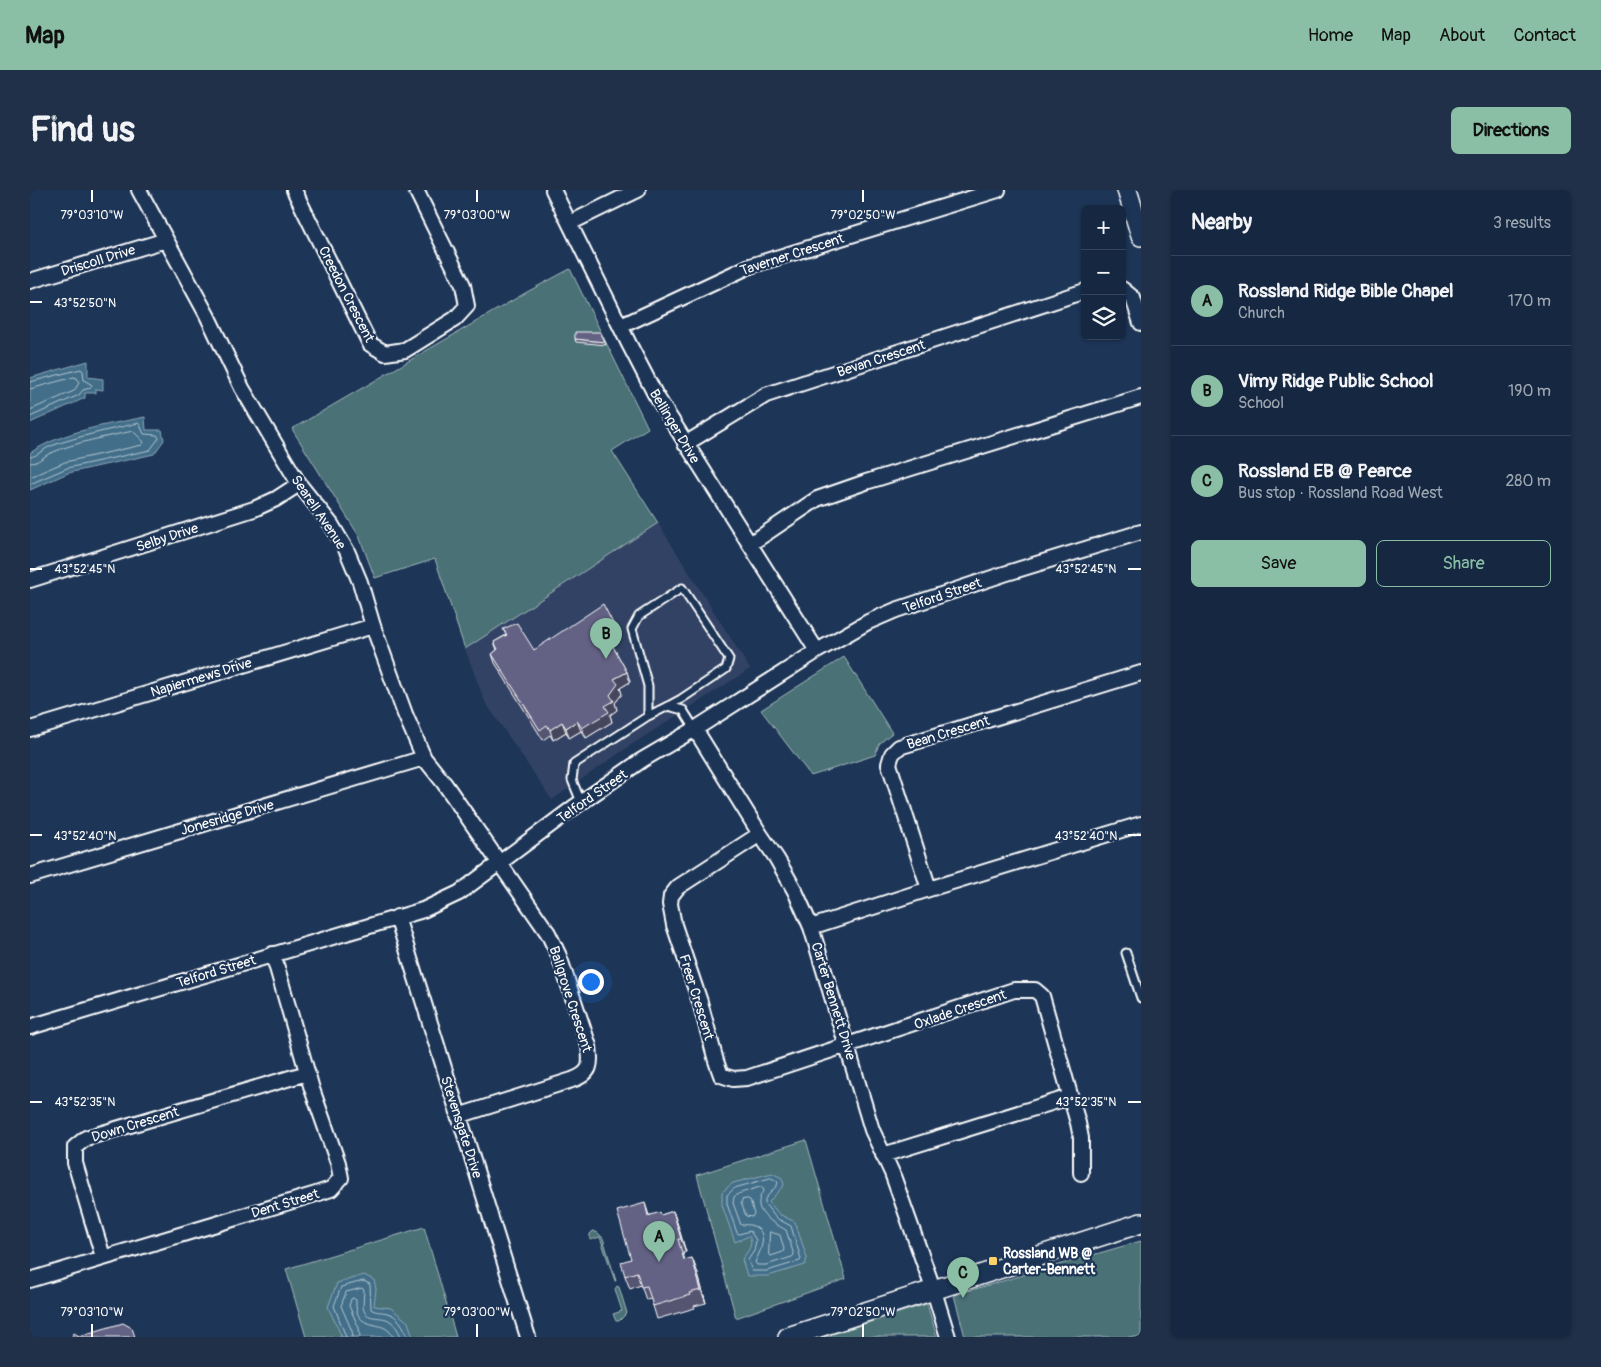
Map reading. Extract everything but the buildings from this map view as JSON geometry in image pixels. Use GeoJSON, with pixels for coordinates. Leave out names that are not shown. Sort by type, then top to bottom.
{"type":"FeatureCollection","features":[{"type":"Feature","properties":{"kind":"main road"},"geometry":{"type":"LineString","coordinates":[[1127,190],[1141,236]]}},
{"type":"Feature","properties":{"kind":"main road"},"geometry":{"type":"LineString","coordinates":[[788,1337],[1141,1223]]}},
{"type":"Feature","properties":{"kind":"street","name":"Searell Avenue"},"geometry":{"type":"LineString","coordinates":[[139,190],[207,315],[242,388],[299,484],[331,524],[347,551],[360,582],[373,626],[405,714],[424,758],[444,783],[499,864]]}},
{"type":"Feature","properties":{"kind":"street","name":"Creedon Crescent"},"geometry":{"type":"LineString","coordinates":[[294,190],[370,344],[385,353],[405,350],[455,319],[467,306],[463,285],[416,190]]}},
{"type":"Feature","properties":{"kind":"street","name":"Bellinger Drive"},"geometry":{"type":"LineString","coordinates":[[554,190],[655,394],[817,651]]}},
{"type":"Feature","properties":{"kind":"street"},"geometry":{"type":"LineString","coordinates":[[570,223],[638,190]]}},
{"type":"Feature","properties":{"kind":"street","name":"Taverner Crescent"},"geometry":{"type":"LineString","coordinates":[[621,326],[750,266],[998,190]]}},
{"type":"Feature","properties":{"kind":"street","name":"Driscoll Drive"},"geometry":{"type":"LineString","coordinates":[[30,281],[166,240]]}},
{"type":"Feature","properties":{"kind":"street","name":"Bevan Crescent"},"geometry":{"type":"LineString","coordinates":[[685,444],[766,395],[1081,292]]}},
{"type":"Feature","properties":{"kind":"street"},"geometry":{"type":"LineString","coordinates":[[1126,292],[1133,298],[1141,323]]}},
{"type":"Feature","properties":{"kind":"street"},"geometry":{"type":"LineString","coordinates":[[750,544],[817,499],[875,479],[1141,397]]}},
{"type":"Feature","properties":{"kind":"street","name":"Selby Drive"},"geometry":{"type":"LineString","coordinates":[[30,580],[254,509],[276,499],[299,484]]}},
{"type":"Feature","properties":{"kind":"street","name":"Telford Street"},"geometry":{"type":"LineString","coordinates":[[30,1027],[423,910],[459,892],[581,802],[642,760],[695,730],[817,651],[868,622],[896,610],[1004,574],[1141,532]]}},
{"type":"Feature","properties":{"kind":"street","name":"Napiermews Drive"},"geometry":{"type":"LineString","coordinates":[[30,729],[373,626]]}},
{"type":"Feature","properties":{"kind":"street","name":"Bean Crescent"},"geometry":{"type":"LineString","coordinates":[[929,889],[889,764],[892,754],[899,747],[1141,673]]}},
{"type":"Feature","properties":{"kind":"street","name":"Carter Bennett Drive"},"geometry":{"type":"LineString","coordinates":[[695,730],[777,859],[812,927],[872,1130],[892,1173],[934,1291],[948,1337]]}},
{"type":"Feature","properties":{"kind":"street","name":"Jonesridge Drive"},"geometry":{"type":"LineString","coordinates":[[30,876],[424,758]]}},
{"type":"Feature","properties":{"kind":"street"},"geometry":{"type":"LineString","coordinates":[[812,927],[1141,824]]}},
{"type":"Feature","properties":{"kind":"street","name":"Freer Crescent"},"geometry":{"type":"LineString","coordinates":[[760,834],[678,887],[671,896],[670,904],[674,925],[700,1002],[721,1075],[732,1079],[746,1078],[848,1046]]}},
{"type":"Feature","properties":{"kind":"street","name":"Ballgrove Crescent"},"geometry":{"type":"LineString","coordinates":[[458,1116],[583,1076],[588,1071],[590,1060],[589,1046],[559,956],[548,933],[499,864]]}},
{"type":"Feature","properties":{"kind":"street","name":"Stevensgate Drive"},"geometry":{"type":"LineString","coordinates":[[397,917],[528,1337]]}},
{"type":"Feature","properties":{"kind":"street","name":"Dent Street"},"geometry":{"type":"LineString","coordinates":[[30,1280],[332,1188],[341,1178],[338,1163],[307,1073],[273,954]]}},
{"type":"Feature","properties":{"kind":"street","name":"Oxlade Crescent"},"geometry":{"type":"LineString","coordinates":[[848,1046],[1014,990],[1035,990],[1042,996],[1081,1138],[1081,1173]]}},
{"type":"Feature","properties":{"kind":"street","name":"Down Crescent"},"geometry":{"type":"LineString","coordinates":[[103,1257],[75,1163],[75,1147],[86,1138],[307,1073]]}},
{"type":"Feature","properties":{"kind":"street"},"geometry":{"type":"LineString","coordinates":[[883,1155],[1070,1097]]}},
{"type":"Feature","properties":{"kind":"lane"},"geometry":{"type":"LineString","coordinates":[[581,802],[572,780],[574,764],[648,716],[681,699],[726,669],[729,659],[682,588],[639,616],[632,629],[648,686],[648,716]]}},
{"type":"Feature","properties":{"kind":"lane"},"geometry":{"type":"LineString","coordinates":[[668,706],[683,710],[695,730]]}},
{"type":"Feature","properties":{"kind":"lane"},"geometry":{"type":"LineString","coordinates":[[1126,953],[1141,998]]}},
{"type":"Feature","properties":{"kind":"shaded area"},"geometry":{"type":"Polygon","coordinates":[[[658,523],[750,669],[631,745],[552,800],[485,702],[465,649],[658,523]]]}},
{"type":"Feature","properties":{"kind":"green space"},"geometry":{"type":"Polygon","coordinates":[[[570,269],[648,428],[612,451],[658,523],[465,649],[435,559],[375,578],[359,536],[292,429],[527,292],[570,269]]]}},
{"type":"Feature","properties":{"kind":"green space"},"geometry":{"type":"Polygon","coordinates":[[[844,657],[892,733],[879,744],[875,755],[811,776],[761,710],[844,657]]]}},
{"type":"Feature","properties":{"kind":"green space"},"geometry":{"type":"Polygon","coordinates":[[[806,1140],[846,1279],[736,1318],[697,1175],[806,1140]]]}},
{"type":"Feature","properties":{"kind":"green space"},"geometry":{"type":"Polygon","coordinates":[[[424,1227],[456,1337],[306,1337],[286,1269],[424,1227]]]}},
{"type":"Feature","properties":{"kind":"green space"},"geometry":{"type":"Polygon","coordinates":[[[593,1231],[603,1238],[616,1281],[600,1237],[590,1240],[590,1234],[593,1231]]]}},
{"type":"Feature","properties":{"kind":"green space"},"geometry":{"type":"Polygon","coordinates":[[[1141,1241],[1141,1337],[965,1337],[954,1295],[1141,1241]]]}},
{"type":"Feature","properties":{"kind":"green space"},"geometry":{"type":"Polygon","coordinates":[[[617,1286],[619,1287],[627,1313],[619,1321],[616,1321],[613,1314],[622,1311],[615,1289],[617,1286]]]}},
{"type":"Feature","properties":{"kind":"green space"},"geometry":{"type":"Polygon","coordinates":[[[927,1304],[937,1337],[823,1337],[927,1304]]]}},
{"type":"Feature","properties":{"kind":"water"},"geometry":{"type":"Polygon","coordinates":[[[88,361],[88,377],[103,379],[103,390],[96,389],[96,393],[85,393],[85,398],[30,423],[30,378],[88,361]]]}},
{"type":"Feature","properties":{"kind":"water"},"geometry":{"type":"Polygon","coordinates":[[[145,417],[146,430],[162,430],[164,440],[154,454],[68,473],[30,490],[30,453],[43,445],[71,434],[145,417]]]}},
{"type":"Feature","properties":{"kind":"water"},"geometry":{"type":"Polygon","coordinates":[[[772,1173],[782,1178],[784,1185],[769,1202],[779,1214],[795,1222],[807,1258],[805,1265],[768,1276],[747,1276],[742,1259],[750,1248],[751,1242],[749,1236],[735,1242],[722,1205],[722,1192],[733,1183],[772,1173]]]}},
{"type":"Feature","properties":{"kind":"water"},"geometry":{"type":"Polygon","coordinates":[[[364,1275],[374,1280],[376,1289],[374,1306],[391,1308],[408,1322],[413,1337],[342,1337],[328,1307],[337,1283],[364,1275]]]}},
{"type":"Feature","properties":{"kind":"place","name":"Vimy Ridge Public School"},"geometry":{"type":"Point","coordinates":[606,659]}},
{"type":"Feature","properties":{"kind":"place","name":"Rossland WB @ Carter-Bennett"},"geometry":{"type":"Point","coordinates":[993,1261]}},
{"type":"Feature","properties":{"kind":"place","name":"Rossland Ridge Bible Chapel"},"geometry":{"type":"Point","coordinates":[659,1262]}},
{"type":"Feature","properties":{"kind":"place","name":"Rossland EB @ Pearce"},"geometry":{"type":"Point","coordinates":[963,1298]}}]}
